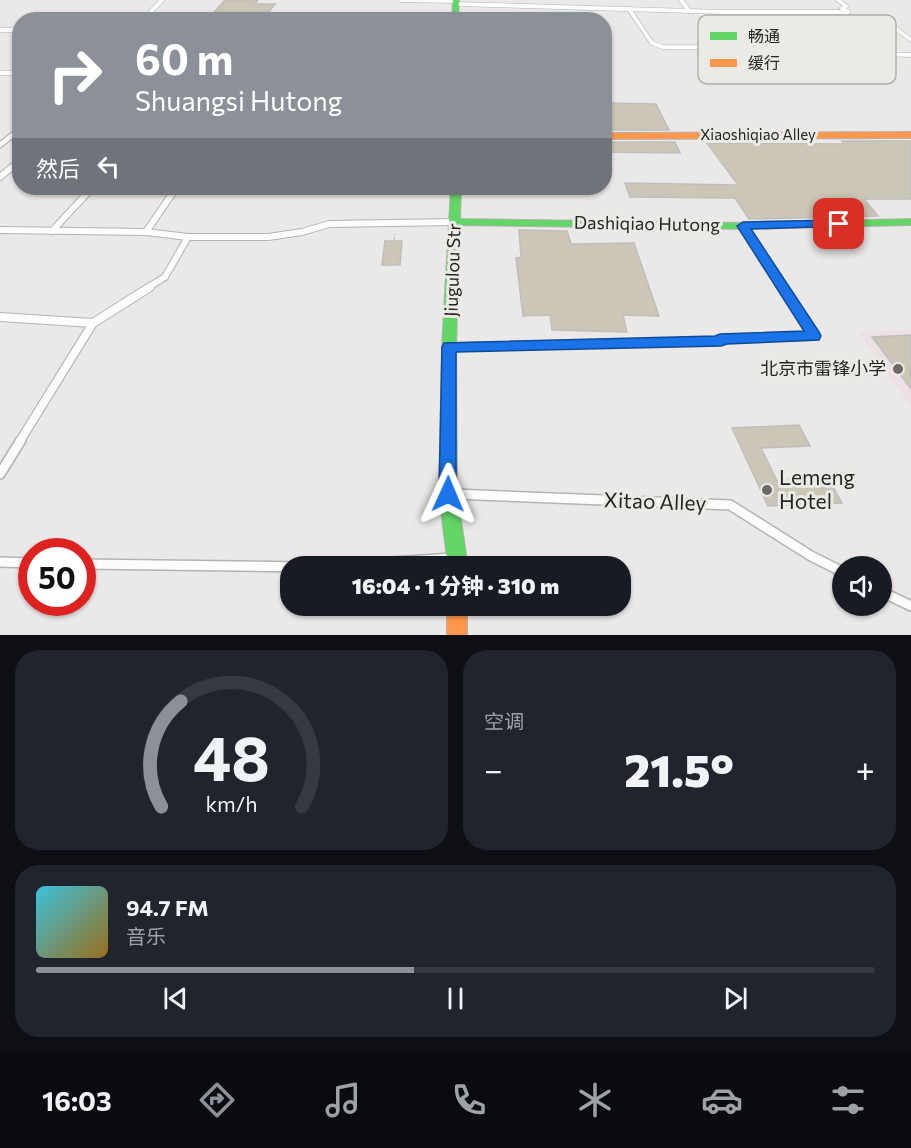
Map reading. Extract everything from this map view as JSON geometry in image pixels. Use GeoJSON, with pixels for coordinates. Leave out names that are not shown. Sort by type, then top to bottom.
{"type":"FeatureCollection","features":[{"type":"Feature","properties":{"kind":"street","name":"Xiaoshiqiao Alley"},"geometry":{"type":"LineString","coordinates":[[612,136],[911,135]]}},
{"type":"Feature","properties":{"kind":"street","name":"Jiugulou Str"},"geometry":{"type":"LineString","coordinates":[[456,195],[449,347],[448,494],[457,556]]}},
{"type":"Feature","properties":{"kind":"street","name":"Dashiqiao Hutong"},"geometry":{"type":"LineString","coordinates":[[455,222],[743,226],[911,222]]}},
{"type":"Feature","properties":{"kind":"street"},"geometry":{"type":"LineString","coordinates":[[457,616],[457,635]]}},
{"type":"Feature","properties":{"kind":"lane"},"geometry":{"type":"LineString","coordinates":[[151,12],[162,0]]}},
{"type":"Feature","properties":{"kind":"lane"},"geometry":{"type":"LineString","coordinates":[[400,0],[689,11],[848,12],[842,8],[846,6],[837,0]]}},
{"type":"Feature","properties":{"kind":"lane"},"geometry":{"type":"LineString","coordinates":[[681,0],[689,11]]}},
{"type":"Feature","properties":{"kind":"lane"},"geometry":{"type":"LineString","coordinates":[[629,9],[652,44],[663,47],[698,47]]}},
{"type":"Feature","properties":{"kind":"lane"},"geometry":{"type":"LineString","coordinates":[[896,30],[911,40]]}},
{"type":"Feature","properties":{"kind":"lane"},"geometry":{"type":"LineString","coordinates":[[896,54],[911,55]]}},
{"type":"Feature","properties":{"kind":"lane"},"geometry":{"type":"LineString","coordinates":[[0,145],[12,135]]}},
{"type":"Feature","properties":{"kind":"lane"},"geometry":{"type":"LineString","coordinates":[[0,177],[12,167]]}},
{"type":"Feature","properties":{"kind":"lane"},"geometry":{"type":"LineString","coordinates":[[52,231],[85,195]]}},
{"type":"Feature","properties":{"kind":"lane"},"geometry":{"type":"LineString","coordinates":[[146,232],[171,195]]}},
{"type":"Feature","properties":{"kind":"lane"},"geometry":{"type":"LineString","coordinates":[[1,230],[146,232],[188,237],[268,237],[302,232],[329,224],[455,222]]}},
{"type":"Feature","properties":{"kind":"lane"},"geometry":{"type":"LineString","coordinates":[[449,347],[721,341],[720,339],[814,336],[743,226]]}},
{"type":"Feature","properties":{"kind":"lane"},"geometry":{"type":"LineString","coordinates":[[0,474],[93,322],[165,278],[188,237]]}},
{"type":"Feature","properties":{"kind":"lane"},"geometry":{"type":"LineString","coordinates":[[0,317],[93,322]]}},
{"type":"Feature","properties":{"kind":"lane","name":"Xitao Alley"},"geometry":{"type":"LineString","coordinates":[[448,494],[730,505],[811,556],[832,566]]}},
{"type":"Feature","properties":{"kind":"lane"},"geometry":{"type":"LineString","coordinates":[[0,562],[18,563]]}},
{"type":"Feature","properties":{"kind":"lane"},"geometry":{"type":"LineString","coordinates":[[96,564],[280,567]]}},
{"type":"Feature","properties":{"kind":"lane"},"geometry":{"type":"LineString","coordinates":[[892,596],[911,606]]}},
{"type":"Feature","properties":{"kind":"path"},"geometry":{"type":"LineString","coordinates":[[391,265],[394,241]]}},
{"type":"Feature","properties":{"kind":"shaded area","name":"北京市雷锋小学"},"geometry":{"type":"Polygon","coordinates":[[[911,330],[911,407],[858,331],[911,330]]]}},
{"type":"Feature","properties":{"kind":"building"},"geometry":{"type":"Polygon","coordinates":[[[225,0],[258,0],[255,4],[275,4],[269,12],[214,12],[225,0]]]}},
{"type":"Feature","properties":{"kind":"building"},"geometry":{"type":"Polygon","coordinates":[[[612,103],[656,104],[669,130],[612,130],[612,103]]]}},
{"type":"Feature","properties":{"kind":"building"},"geometry":{"type":"Polygon","coordinates":[[[842,141],[911,141],[911,199],[864,199],[878,216],[749,219],[735,198],[630,197],[625,183],[738,185],[707,143],[844,144],[842,141]]]}},
{"type":"Feature","properties":{"kind":"building"},"geometry":{"type":"Polygon","coordinates":[[[612,142],[675,142],[680,153],[612,152],[612,142]]]}},
{"type":"Feature","properties":{"kind":"building"},"geometry":{"type":"Polygon","coordinates":[[[519,230],[567,231],[571,244],[634,243],[659,316],[623,315],[627,332],[552,330],[550,315],[523,316],[516,258],[521,257],[519,230]]]}},
{"type":"Feature","properties":{"kind":"building"},"geometry":{"type":"Polygon","coordinates":[[[385,241],[402,241],[400,265],[382,265],[385,241]]]}},
{"type":"Feature","properties":{"kind":"building"},"geometry":{"type":"Polygon","coordinates":[[[911,335],[911,389],[872,337],[911,335]]]}},
{"type":"Feature","properties":{"kind":"building"},"geometry":{"type":"Polygon","coordinates":[[[799,425],[810,446],[761,448],[777,481],[828,478],[842,503],[768,506],[732,428],[799,425]]]}},
{"type":"Feature","properties":{"kind":"traffic: fast"},"geometry":{"type":"LineString","coordinates":[[455,12],[456,0]]}},
{"type":"Feature","properties":{"kind":"traffic: fast"},"geometry":{"type":"LineString","coordinates":[[456,195],[449,347],[448,494],[456,556]]}},
{"type":"Feature","properties":{"kind":"traffic: fast"},"geometry":{"type":"LineString","coordinates":[[455,222],[743,226],[911,222]]}},
{"type":"Feature","properties":{"kind":"traffic: slow"},"geometry":{"type":"LineString","coordinates":[[612,136],[911,135]]}},
{"type":"Feature","properties":{"kind":"traffic: slow"},"geometry":{"type":"LineString","coordinates":[[457,616],[457,635]]}},
{"type":"Feature","properties":{"kind":"place","name":"北京市雷锋小学"},"geometry":{"type":"Point","coordinates":[898,369]}},
{"type":"Feature","properties":{"kind":"place","name":"Lemeng Hotel"},"geometry":{"type":"Point","coordinates":[767,490]}},
{"type":"Feature","properties":{"kind":"route"},"geometry":{"type":"LineString","coordinates":[[448,494],[449,347],[721,341],[720,339],[814,336],[743,226],[839,224]]}}]}
